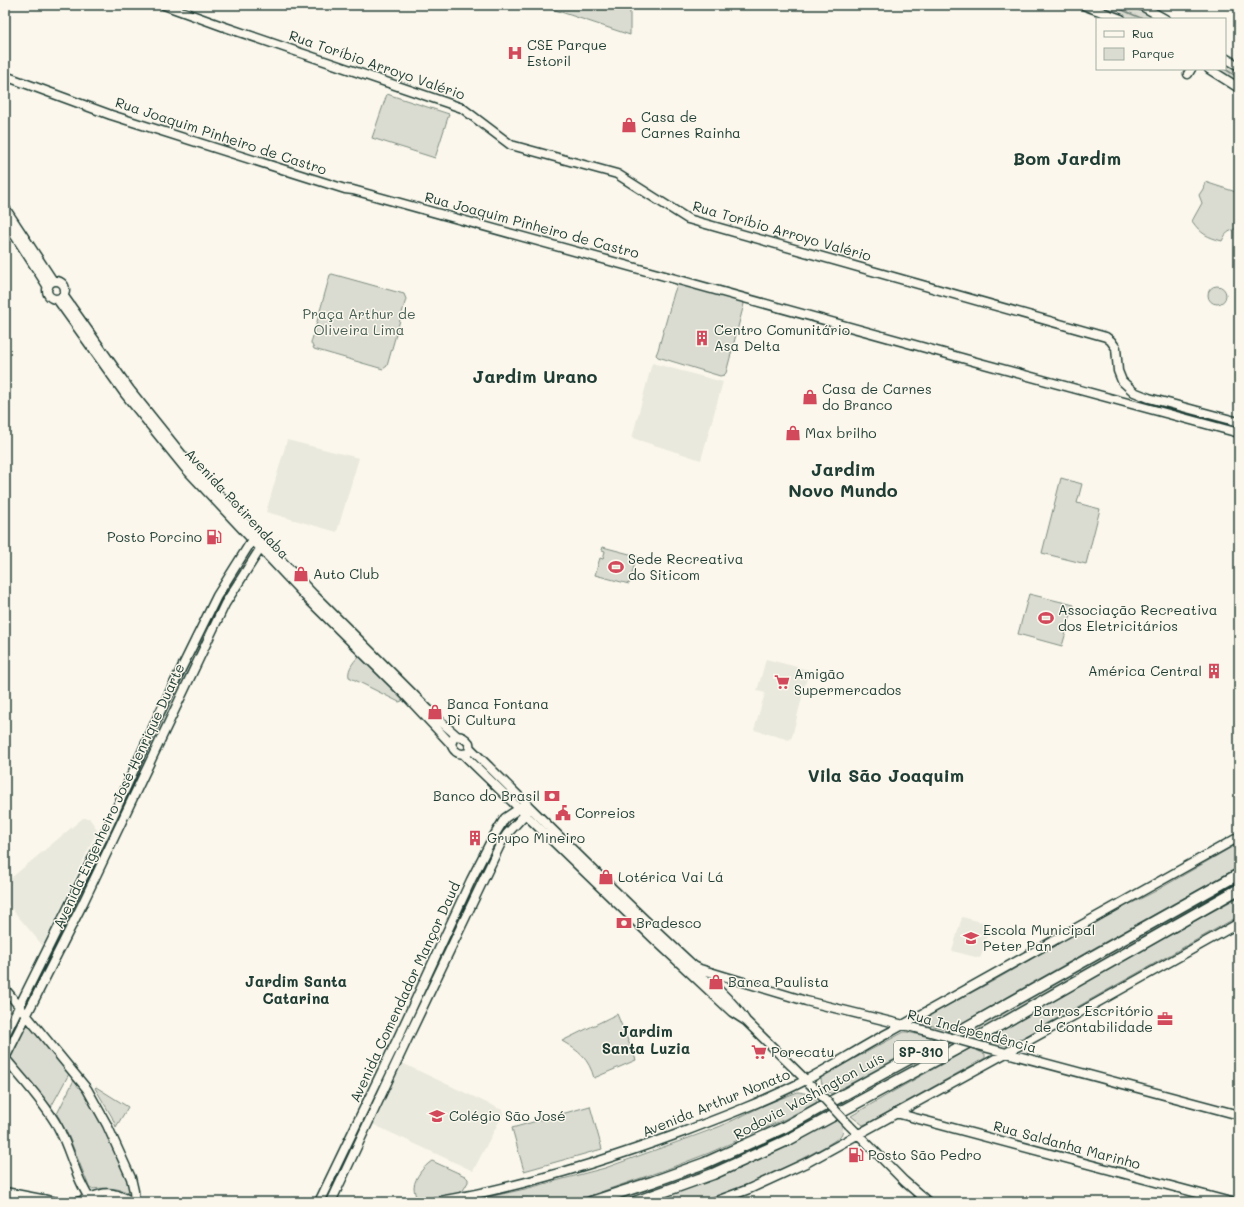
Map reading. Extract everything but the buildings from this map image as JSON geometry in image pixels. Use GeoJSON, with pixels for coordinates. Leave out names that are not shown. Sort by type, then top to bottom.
{"type":"FeatureCollection","features":[{"type":"Feature","properties":{"kind":"highway","name":"Rodovia Washington Luís"},"geometry":{"type":"LineString","coordinates":[[591,1202],[693,1168],[732,1152],[783,1128],[958,1032],[1239,874]]}},
{"type":"Feature","properties":{"kind":"highway","name":"Rodovia Washington Luís"},"geometry":{"type":"LineString","coordinates":[[635,1202],[713,1174],[790,1139],[986,1033],[1239,890]]}},
{"type":"Feature","properties":{"kind":"street","name":"Rua Toríbio Arroyo Valério"},"geometry":{"type":"LineString","coordinates":[[164,5],[462,108],[514,146],[617,174],[688,219],[1072,326],[1106,337],[1112,341],[1117,352],[1118,370],[1120,376],[1126,386],[1134,392],[1149,398],[1239,422]]}},
{"type":"Feature","properties":{"kind":"street"},"geometry":{"type":"LineString","coordinates":[[1082,5],[1118,18]]}},
{"type":"Feature","properties":{"kind":"street"},"geometry":{"type":"LineString","coordinates":[[1140,5],[1163,18]]}},
{"type":"Feature","properties":{"kind":"street"},"geometry":{"type":"LineString","coordinates":[[1226,59],[1239,66]]}},
{"type":"Feature","properties":{"kind":"street"},"geometry":{"type":"LineString","coordinates":[[1211,70],[1239,88]]}},
{"type":"Feature","properties":{"kind":"street","name":"Rua Joaquim Pinheiro de Castro"},"geometry":{"type":"LineString","coordinates":[[5,76],[111,115],[345,189],[1239,433]]}},
{"type":"Feature","properties":{"kind":"street"},"geometry":{"type":"LineString","coordinates":[[5,208],[50,284]]}},
{"type":"Feature","properties":{"kind":"street"},"geometry":{"type":"LineString","coordinates":[[7,226],[50,284]]}},
{"type":"Feature","properties":{"kind":"street"},"geometry":{"type":"LineString","coordinates":[[59,281],[63,283],[66,290],[60,297],[54,298],[49,295],[47,291],[50,284],[59,281]]}},
{"type":"Feature","properties":{"kind":"street","name":"Avenida Potirendaba"},"geometry":{"type":"LineString","coordinates":[[60,297],[130,390],[225,507],[262,546],[457,736]]}},
{"type":"Feature","properties":{"kind":"street","name":"Avenida Engenheiro José Henrique Duarte"},"geometry":{"type":"LineString","coordinates":[[5,1035],[108,827],[160,712],[217,596],[254,538]]}},
{"type":"Feature","properties":{"kind":"street","name":"Avenida Potirendaba"},"geometry":{"type":"LineString","coordinates":[[262,546],[330,621],[408,698],[451,744]]}},
{"type":"Feature","properties":{"kind":"street","name":"Avenida Engenheiro José Henrique Duarte"},"geometry":{"type":"LineString","coordinates":[[5,1058],[115,839],[225,604],[262,546]]}},
{"type":"Feature","properties":{"kind":"street"},"geometry":{"type":"LineString","coordinates":[[228,580],[237,586]]}},
{"type":"Feature","properties":{"kind":"street"},"geometry":{"type":"LineString","coordinates":[[525,808],[463,754],[457,752],[451,744],[452,739],[457,736],[468,741],[471,749],[525,808],[654,939],[692,974],[699,975],[708,980],[736,1008],[746,1021],[818,1092],[858,1135],[904,1181],[928,1202]]}},
{"type":"Feature","properties":{"kind":"street"},"geometry":{"type":"LineString","coordinates":[[463,754],[468,753],[471,749]]}},
{"type":"Feature","properties":{"kind":"street","name":"Rua Independência"},"geometry":{"type":"LineString","coordinates":[[525,808],[593,870],[672,946],[694,966],[700,969],[731,977],[806,1001],[916,1028],[1239,1115]]}},
{"type":"Feature","properties":{"kind":"street","name":"Avenida Comendador Mançor Daud"},"geometry":{"type":"LineString","coordinates":[[319,1202],[397,1040],[471,880],[492,839],[505,818],[525,808]]}},
{"type":"Feature","properties":{"kind":"street","name":"Avenida Comendador Mançor Daud"},"geometry":{"type":"LineString","coordinates":[[331,1202],[501,843],[525,808]]}},
{"type":"Feature","properties":{"kind":"street","name":"Avenida Arthur Nonato"},"geometry":{"type":"LineString","coordinates":[[434,1202],[465,1197],[503,1188],[618,1156],[770,1097],[806,1080],[1239,837]]}},
{"type":"Feature","properties":{"kind":"street"},"geometry":{"type":"LineString","coordinates":[[714,1202],[749,1189],[858,1135],[1239,922]]}},
{"type":"Feature","properties":{"kind":"street"},"geometry":{"type":"LineString","coordinates":[[5,989],[87,1089],[99,1110],[131,1178],[134,1191],[134,1202],[117,1195],[100,1193],[91,1200],[78,1202]]}},
{"type":"Feature","properties":{"kind":"street"},"geometry":{"type":"LineString","coordinates":[[5,1058],[50,1114],[58,1127],[91,1200]]}},
{"type":"Feature","properties":{"kind":"street","name":"Rua Saldanha Marinho"},"geometry":{"type":"LineString","coordinates":[[896,1113],[1231,1202]]}},
{"type":"Feature","properties":{"kind":"street"},"geometry":{"type":"LineString","coordinates":[[5,1192],[40,1201],[56,1202]]}},
{"type":"Feature","properties":{"kind":"street"},"geometry":{"type":"LineString","coordinates":[[105,1202],[117,1195]]}},
{"type":"Feature","properties":{"kind":"shaded area"},"geometry":{"type":"Polygon","coordinates":[[[652,363],[723,382],[701,460],[632,438],[652,363]]]}},
{"type":"Feature","properties":{"kind":"shaded area"},"geometry":{"type":"Polygon","coordinates":[[[287,440],[359,458],[337,532],[266,512],[287,440]]]}},
{"type":"Feature","properties":{"kind":"shaded area"},"geometry":{"type":"Polygon","coordinates":[[[766,659],[809,670],[792,737],[789,740],[754,730],[765,693],[757,691],[766,659]]]}},
{"type":"Feature","properties":{"kind":"shaded area"},"geometry":{"type":"Polygon","coordinates":[[[83,818],[89,818],[97,829],[96,833],[43,946],[5,901],[5,883],[83,818]]]}},
{"type":"Feature","properties":{"kind":"shaded area","name":"Escola Municipal Peter Pan"},"geometry":{"type":"Polygon","coordinates":[[[962,917],[990,924],[981,957],[979,958],[952,951],[962,917]]]}},
{"type":"Feature","properties":{"kind":"shaded area","name":"Colégio São José"},"geometry":{"type":"Polygon","coordinates":[[[402,1063],[502,1110],[503,1114],[473,1171],[372,1124],[371,1119],[399,1065],[402,1063]]]}},
{"type":"Feature","properties":{"kind":"green space"},"geometry":{"type":"Polygon","coordinates":[[[540,5],[630,5],[630,35],[540,5]]]}},
{"type":"Feature","properties":{"kind":"green space"},"geometry":{"type":"Polygon","coordinates":[[[1091,5],[1132,5],[1157,18],[1123,18],[1091,5]]]}},
{"type":"Feature","properties":{"kind":"green space"},"geometry":{"type":"Polygon","coordinates":[[[1226,62],[1239,69],[1239,84],[1217,70],[1226,70],[1226,62]]]}},
{"type":"Feature","properties":{"kind":"green space"},"geometry":{"type":"Polygon","coordinates":[[[387,94],[449,114],[435,158],[372,138],[387,94]]]}},
{"type":"Feature","properties":{"kind":"green space"},"geometry":{"type":"Polygon","coordinates":[[[1205,182],[1239,193],[1239,227],[1227,233],[1222,241],[1205,234],[1198,229],[1192,221],[1202,203],[1199,195],[1205,182]]]}},
{"type":"Feature","properties":{"kind":"green space","name":"Praça Arthur de Oliveira Lima"},"geometry":{"type":"Polygon","coordinates":[[[332,274],[404,294],[406,299],[387,366],[383,369],[314,349],[311,343],[330,275],[332,274]]]}},
{"type":"Feature","properties":{"kind":"green space"},"geometry":{"type":"Polygon","coordinates":[[[680,283],[742,300],[744,304],[726,373],[724,375],[720,376],[658,357],[656,355],[674,293],[677,285],[680,283]]]}},
{"type":"Feature","properties":{"kind":"green space"},"geometry":{"type":"Polygon","coordinates":[[[1213,286],[1221,286],[1226,291],[1224,302],[1221,304],[1213,304],[1208,299],[1208,291],[1213,286]]]}},
{"type":"Feature","properties":{"kind":"green space"},"geometry":{"type":"Polygon","coordinates":[[[1061,478],[1082,484],[1077,503],[1100,509],[1086,564],[1042,553],[1061,478]]]}},
{"type":"Feature","properties":{"kind":"green space","name":"Sede Recreativa do Siticom"},"geometry":{"type":"Polygon","coordinates":[[[603,547],[637,556],[629,584],[595,575],[600,558],[603,559],[605,551],[602,550],[603,547]]]}},
{"type":"Feature","properties":{"kind":"green space","name":"Associação Recreativa dos Eletricitários"},"geometry":{"type":"Polygon","coordinates":[[[1029,594],[1074,605],[1062,646],[1018,634],[1029,594]]]}},
{"type":"Feature","properties":{"kind":"green space"},"geometry":{"type":"Polygon","coordinates":[[[217,605],[220,606],[196,657],[193,653],[217,605]]]}},
{"type":"Feature","properties":{"kind":"green space"},"geometry":{"type":"Polygon","coordinates":[[[361,655],[404,698],[402,701],[399,702],[349,677],[349,671],[352,664],[361,655]]]}},
{"type":"Feature","properties":{"kind":"green space"},"geometry":{"type":"Polygon","coordinates":[[[188,663],[193,663],[149,755],[147,752],[188,663]]]}},
{"type":"Feature","properties":{"kind":"green space"},"geometry":{"type":"Polygon","coordinates":[[[144,760],[147,762],[116,826],[111,824],[142,761],[144,760]]]}},
{"type":"Feature","properties":{"kind":"green space"},"geometry":{"type":"Polygon","coordinates":[[[108,834],[112,835],[81,899],[79,899],[78,897],[108,834]]]}},
{"type":"Feature","properties":{"kind":"green space"},"geometry":{"type":"Polygon","coordinates":[[[1239,843],[1239,867],[950,1030],[921,1023],[932,1014],[995,980],[1106,916],[1154,892],[1239,843]]]}},
{"type":"Feature","properties":{"kind":"green space"},"geometry":{"type":"Polygon","coordinates":[[[493,846],[495,846],[467,906],[465,902],[493,846]]]}},
{"type":"Feature","properties":{"kind":"green space"},"geometry":{"type":"Polygon","coordinates":[[[1239,878],[1239,886],[857,1100],[745,1157],[625,1202],[601,1202],[694,1170],[1239,878]]]}},
{"type":"Feature","properties":{"kind":"green space"},"geometry":{"type":"Polygon","coordinates":[[[1239,897],[1239,916],[1008,1046],[985,1040],[1176,931],[1239,897]]]}},
{"type":"Feature","properties":{"kind":"green space"},"geometry":{"type":"Polygon","coordinates":[[[74,903],[76,907],[30,1003],[25,1006],[23,1005],[74,903]]]}},
{"type":"Feature","properties":{"kind":"green space"},"geometry":{"type":"Polygon","coordinates":[[[462,910],[466,911],[433,977],[431,974],[462,910]]]}},
{"type":"Feature","properties":{"kind":"green space"},"geometry":{"type":"Polygon","coordinates":[[[617,1014],[636,1060],[594,1078],[592,1071],[582,1056],[562,1041],[617,1014]]]}},
{"type":"Feature","properties":{"kind":"green space"},"geometry":{"type":"Polygon","coordinates":[[[28,1022],[70,1072],[51,1107],[11,1058],[28,1022]]]}},
{"type":"Feature","properties":{"kind":"green space"},"geometry":{"type":"Polygon","coordinates":[[[904,1032],[934,1038],[831,1094],[823,1085],[821,1078],[826,1074],[904,1032]]]}},
{"type":"Feature","properties":{"kind":"green space"},"geometry":{"type":"Polygon","coordinates":[[[971,1048],[985,1054],[985,1058],[870,1122],[863,1125],[851,1116],[894,1091],[971,1048]]]}},
{"type":"Feature","properties":{"kind":"green space"},"geometry":{"type":"Polygon","coordinates":[[[74,1080],[78,1080],[107,1129],[130,1187],[127,1192],[104,1188],[90,1189],[69,1137],[57,1114],[74,1080]]]}},
{"type":"Feature","properties":{"kind":"green space"},"geometry":{"type":"Polygon","coordinates":[[[96,1087],[128,1107],[116,1127],[112,1117],[95,1088],[96,1087]]]}},
{"type":"Feature","properties":{"kind":"green space"},"geometry":{"type":"Polygon","coordinates":[[[798,1092],[809,1095],[817,1102],[785,1119],[709,1153],[589,1196],[564,1202],[466,1202],[525,1189],[605,1168],[721,1126],[769,1103],[798,1092]]]}},
{"type":"Feature","properties":{"kind":"green space"},"geometry":{"type":"Polygon","coordinates":[[[590,1106],[602,1149],[524,1171],[512,1128],[590,1106]]]}},
{"type":"Feature","properties":{"kind":"green space"},"geometry":{"type":"Polygon","coordinates":[[[836,1119],[841,1125],[843,1131],[834,1141],[798,1161],[751,1183],[701,1202],[649,1202],[700,1184],[836,1119]]]}},
{"type":"Feature","properties":{"kind":"green space"},"geometry":{"type":"Polygon","coordinates":[[[359,1128],[362,1131],[333,1189],[330,1191],[328,1190],[359,1128]]]}},
{"type":"Feature","properties":{"kind":"green space"},"geometry":{"type":"Polygon","coordinates":[[[432,1161],[465,1176],[468,1179],[468,1182],[461,1194],[420,1202],[417,1200],[414,1187],[416,1179],[423,1169],[432,1161]]]}},
{"type":"Feature","properties":{"kind":"waterway"},"geometry":{"type":"LineString","coordinates":[[1111,5],[1141,18]]}},
{"type":"Feature","properties":{"kind":"waterway"},"geometry":{"type":"LineString","coordinates":[[1226,70],[1239,78]]}},
{"type":"Feature","properties":{"kind":"place","name":"CSE Parque Estoril"},"geometry":{"type":"Point","coordinates":[515,53]}},
{"type":"Feature","properties":{"kind":"place","name":"Casa de Carnes Rainha"},"geometry":{"type":"Point","coordinates":[629,125]}},
{"type":"Feature","properties":{"kind":"place","name":"Centro Comunitário Asa Delta"},"geometry":{"type":"Point","coordinates":[702,338]}},
{"type":"Feature","properties":{"kind":"place","name":"Casa de Carnes do Branco"},"geometry":{"type":"Point","coordinates":[810,397]}},
{"type":"Feature","properties":{"kind":"place","name":"Max brilho"},"geometry":{"type":"Point","coordinates":[793,433]}},
{"type":"Feature","properties":{"kind":"place","name":"Posto Porcino"},"geometry":{"type":"Point","coordinates":[214,537]}},
{"type":"Feature","properties":{"kind":"place","name":"Sede Recreativa do Siticom"},"geometry":{"type":"Point","coordinates":[616,567]}},
{"type":"Feature","properties":{"kind":"place","name":"Auto Club"},"geometry":{"type":"Point","coordinates":[301,574]}},
{"type":"Feature","properties":{"kind":"place","name":"Associação Recreativa dos Eletricitários"},"geometry":{"type":"Point","coordinates":[1046,618]}},
{"type":"Feature","properties":{"kind":"place","name":"América Central"},"geometry":{"type":"Point","coordinates":[1214,671]}},
{"type":"Feature","properties":{"kind":"place","name":"Amigão Supermercados"},"geometry":{"type":"Point","coordinates":[782,682]}},
{"type":"Feature","properties":{"kind":"place","name":"Banca Fontana Di Cultura"},"geometry":{"type":"Point","coordinates":[435,712]}},
{"type":"Feature","properties":{"kind":"place","name":"Banco do Brasil"},"geometry":{"type":"Point","coordinates":[552,796]}},
{"type":"Feature","properties":{"kind":"place","name":"Correios"},"geometry":{"type":"Point","coordinates":[563,813]}},
{"type":"Feature","properties":{"kind":"place","name":"Grupo Mineiro"},"geometry":{"type":"Point","coordinates":[475,838]}},
{"type":"Feature","properties":{"kind":"place","name":"Lotérica Vai Lá"},"geometry":{"type":"Point","coordinates":[606,877]}},
{"type":"Feature","properties":{"kind":"place","name":"Bradesco"},"geometry":{"type":"Point","coordinates":[624,923]}},
{"type":"Feature","properties":{"kind":"place","name":"Escola Municipal Peter Pan"},"geometry":{"type":"Point","coordinates":[971,938]}},
{"type":"Feature","properties":{"kind":"place","name":"Banca Paulista"},"geometry":{"type":"Point","coordinates":[716,982]}},
{"type":"Feature","properties":{"kind":"place","name":"Barros Escritório de Contabilidade"},"geometry":{"type":"Point","coordinates":[1165,1019]}},
{"type":"Feature","properties":{"kind":"place","name":"Porecatu"},"geometry":{"type":"Point","coordinates":[759,1052]}},
{"type":"Feature","properties":{"kind":"place","name":"Colégio São José"},"geometry":{"type":"Point","coordinates":[437,1116]}},
{"type":"Feature","properties":{"kind":"place","name":"Posto São Pedro"},"geometry":{"type":"Point","coordinates":[856,1155]}},
{"type":"Feature","properties":{"kind":"district","name":"Bom Jardim"},"geometry":{"type":"Point","coordinates":[1067,159]}},
{"type":"Feature","properties":{"kind":"district","name":"Jardim Urano"},"geometry":{"type":"Point","coordinates":[535,377]}},
{"type":"Feature","properties":{"kind":"district","name":"Jardim Novo Mundo"},"geometry":{"type":"Point","coordinates":[843,480]}},
{"type":"Feature","properties":{"kind":"district","name":"Vila São Joaquim"},"geometry":{"type":"Point","coordinates":[886,776]}},
{"type":"Feature","properties":{"kind":"district","name":"Jardim Santa Catarina"},"geometry":{"type":"Point","coordinates":[296,990]}},
{"type":"Feature","properties":{"kind":"district","name":"Jardim Santa Luzia"},"geometry":{"type":"Point","coordinates":[646,1040]}}]}
